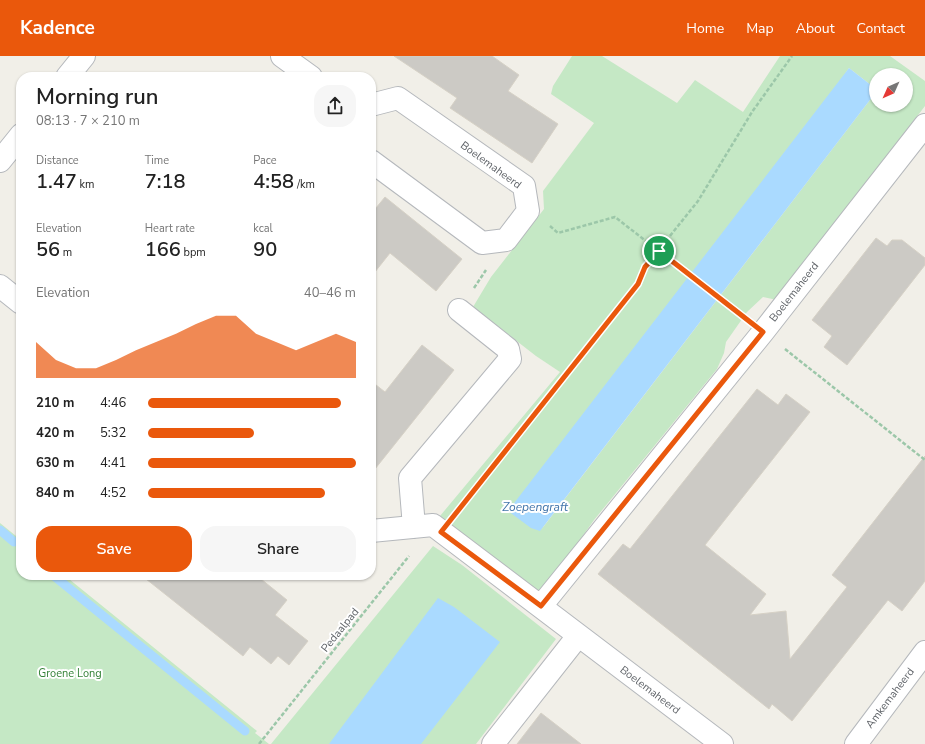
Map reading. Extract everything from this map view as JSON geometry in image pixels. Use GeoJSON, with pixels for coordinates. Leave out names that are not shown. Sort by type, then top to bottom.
{"type":"FeatureCollection","features":[{"type":"Feature","properties":{"kind":"street"},"geometry":{"type":"LineString","coordinates":[[72,72],[84,56]]}},
{"type":"Feature","properties":{"kind":"street"},"geometry":{"type":"LineString","coordinates":[[282,56],[304,72]]}},
{"type":"Feature","properties":{"kind":"street","name":"Boelemaheerd"},"geometry":{"type":"LineString","coordinates":[[376,104],[398,98],[524,186],[528,211]]}},
{"type":"Feature","properties":{"kind":"street","name":"Boelemaheerd"},"geometry":{"type":"LineString","coordinates":[[541,606],[763,332],[925,126]]}},
{"type":"Feature","properties":{"kind":"street"},"geometry":{"type":"LineString","coordinates":[[0,161],[16,141]]}},
{"type":"Feature","properties":{"kind":"street"},"geometry":{"type":"LineString","coordinates":[[376,165],[482,243],[506,240],[528,211]]}},
{"type":"Feature","properties":{"kind":"street"},"geometry":{"type":"LineString","coordinates":[[0,286],[16,299]]}},
{"type":"Feature","properties":{"kind":"street"},"geometry":{"type":"LineString","coordinates":[[376,531],[430,528],[410,478],[510,359],[508,349],[459,310]]}},
{"type":"Feature","properties":{"kind":"street","name":"Boelemaheerd"},"geometry":{"type":"LineString","coordinates":[[430,528],[541,606],[578,636],[722,744]]}},
{"type":"Feature","properties":{"kind":"street"},"geometry":{"type":"LineString","coordinates":[[493,744],[578,636]]}},
{"type":"Feature","properties":{"kind":"street","name":"Amkemaheerd"},"geometry":{"type":"LineString","coordinates":[[856,744],[925,652]]}},
{"type":"Feature","properties":{"kind":"path","name":"Pedaalpad"},"geometry":{"type":"LineString","coordinates":[[259,744],[430,528],[638,284],[645,267],[698,201],[752,112],[792,56]]}},
{"type":"Feature","properties":{"kind":"path"},"geometry":{"type":"LineString","coordinates":[[528,211],[558,233],[615,217],[925,460]]}},
{"type":"Feature","properties":{"kind":"path"},"geometry":{"type":"LineString","coordinates":[[459,310],[506,240]]}},
{"type":"Feature","properties":{"kind":"green space"},"geometry":{"type":"Polygon","coordinates":[[[572,56],[602,56],[677,103],[695,80],[743,112],[780,56],[890,56],[907,68],[869,68],[869,84],[849,68],[541,530],[869,101],[869,112],[913,112],[913,72],[925,81],[925,106],[777,300],[763,297],[747,312],[726,342],[724,353],[717,369],[594,520],[555,575],[537,593],[440,516],[560,372],[536,356],[473,307],[491,277],[544,209],[543,191],[594,123],[551,94],[553,86],[572,56]]]}},
{"type":"Feature","properties":{"kind":"green space","name":"Groene Long"},"geometry":{"type":"Polygon","coordinates":[[[0,523],[16,536],[16,580],[70,580],[257,731],[255,733],[269,744],[0,744],[0,523]]]}},
{"type":"Feature","properties":{"kind":"green space"},"geometry":{"type":"Polygon","coordinates":[[[433,546],[462,565],[556,639],[476,744],[271,744],[433,546]]]}},
{"type":"Feature","properties":{"kind":"water","name":"Zoepengraft"},"geometry":{"type":"Polygon","coordinates":[[[849,68],[869,84],[869,101],[540,531],[531,528],[508,511],[849,68]]]}},
{"type":"Feature","properties":{"kind":"water"},"geometry":{"type":"Polygon","coordinates":[[[438,598],[454,607],[500,642],[421,744],[329,744],[438,598]]]}},
{"type":"Feature","properties":{"kind":"building"},"geometry":{"type":"Polygon","coordinates":[[[394,56],[492,56],[519,75],[508,91],[558,124],[532,163],[450,108],[457,98],[394,56]]]}},
{"type":"Feature","properties":{"kind":"building"},"geometry":{"type":"Polygon","coordinates":[[[385,197],[462,259],[436,291],[390,253],[376,271],[376,208],[385,197]]]}},
{"type":"Feature","properties":{"kind":"building"},"geometry":{"type":"Polygon","coordinates":[[[876,238],[887,246],[892,240],[902,240],[925,258],[925,265],[847,365],[824,347],[832,336],[812,320],[876,238]]]}},
{"type":"Feature","properties":{"kind":"building"},"geometry":{"type":"Polygon","coordinates":[[[422,345],[454,370],[376,468],[376,385],[385,392],[422,345]]]}},
{"type":"Feature","properties":{"kind":"building"},"geometry":{"type":"Polygon","coordinates":[[[757,389],[778,405],[786,394],[810,412],[705,545],[766,594],[750,615],[786,611],[790,659],[847,587],[832,575],[925,456],[925,581],[902,611],[888,600],[792,721],[772,704],[769,709],[598,574],[623,544],[630,549],[757,389]]]}},
{"type":"Feature","properties":{"kind":"building"},"geometry":{"type":"Polygon","coordinates":[[[147,580],[262,580],[287,600],[275,615],[308,641],[289,665],[278,656],[271,664],[250,647],[243,656],[147,580]]]}},
{"type":"Feature","properties":{"kind":"building"},"geometry":{"type":"Polygon","coordinates":[[[541,713],[581,744],[517,744],[541,713]]]}},
{"type":"Feature","properties":{"kind":"waterway"},"geometry":{"type":"LineString","coordinates":[[0,530],[14,542]]}},
{"type":"Feature","properties":{"kind":"waterway"},"geometry":{"type":"LineString","coordinates":[[59,580],[245,731]]}},
{"type":"Feature","properties":{"kind":"route"},"geometry":{"type":"LineString","coordinates":[[659,251],[763,332],[541,606],[441,532],[638,284],[645,267],[659,251]]}}]}
